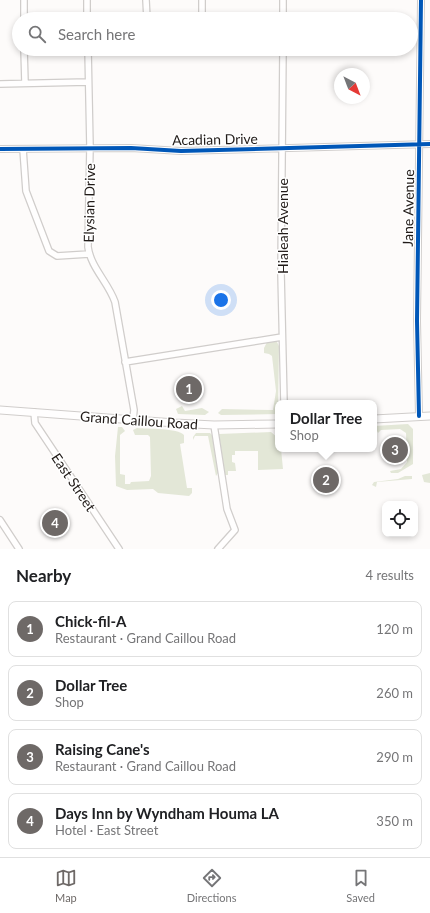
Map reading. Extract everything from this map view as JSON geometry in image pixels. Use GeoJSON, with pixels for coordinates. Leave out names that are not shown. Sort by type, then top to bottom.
{"type":"FeatureCollection","features":[{"type":"Feature","properties":{"kind":"main road","name":"Grand Caillou Road"},"geometry":{"type":"LineString","coordinates":[[0,410],[214,425],[275,424]]}},
{"type":"Feature","properties":{"kind":"main road"},"geometry":{"type":"LineString","coordinates":[[377,419],[430,416]]}},
{"type":"Feature","properties":{"kind":"street"},"geometry":{"type":"LineString","coordinates":[[24,0],[24,12]]}},
{"type":"Feature","properties":{"kind":"street"},"geometry":{"type":"LineString","coordinates":[[87,0],[87,12]]}},
{"type":"Feature","properties":{"kind":"street"},"geometry":{"type":"LineString","coordinates":[[146,0],[147,12]]}},
{"type":"Feature","properties":{"kind":"street"},"geometry":{"type":"LineString","coordinates":[[202,0],[202,12]]}},
{"type":"Feature","properties":{"kind":"street"},"geometry":{"type":"LineString","coordinates":[[283,0],[283,12]]}},
{"type":"Feature","properties":{"kind":"street","name":"Jane Avenue"},"geometry":{"type":"LineString","coordinates":[[419,416],[418,321],[422,0]]}},
{"type":"Feature","properties":{"kind":"street"},"geometry":{"type":"LineString","coordinates":[[24,56],[25,83]]}},
{"type":"Feature","properties":{"kind":"street","name":"Elysian Drive"},"geometry":{"type":"LineString","coordinates":[[88,56],[90,147],[89,254],[113,296],[134,410],[132,420]]}},
{"type":"Feature","properties":{"kind":"street","name":"Hialeah Avenue"},"geometry":{"type":"LineString","coordinates":[[282,56],[282,337],[284,400]]}},
{"type":"Feature","properties":{"kind":"street"},"geometry":{"type":"LineString","coordinates":[[0,84],[88,82]]}},
{"type":"Feature","properties":{"kind":"street","name":"Acadian Drive"},"geometry":{"type":"LineString","coordinates":[[0,149],[90,147],[181,151],[430,144]]}},
{"type":"Feature","properties":{"kind":"street"},"geometry":{"type":"LineString","coordinates":[[23,149],[26,191],[49,251],[57,256],[89,254]]}},
{"type":"Feature","properties":{"kind":"street"},"geometry":{"type":"LineString","coordinates":[[126,362],[282,337]]}},
{"type":"Feature","properties":{"kind":"street","name":"East Street"},"geometry":{"type":"LineString","coordinates":[[34,412],[35,423],[120,549]]}},
{"type":"Feature","properties":{"kind":"street"},"geometry":{"type":"LineString","coordinates":[[214,425],[227,509],[235,530],[218,549]]}},
{"type":"Feature","properties":{"kind":"street"},"geometry":{"type":"LineString","coordinates":[[0,520],[19,549]]}},
{"type":"Feature","properties":{"kind":"green space"},"geometry":{"type":"Polygon","coordinates":[[[267,342],[277,342],[279,346],[278,400],[275,400],[275,414],[221,415],[218,413],[222,409],[273,410],[276,391],[272,356],[264,353],[264,348],[267,342]]]}},
{"type":"Feature","properties":{"kind":"green space"},"geometry":{"type":"Polygon","coordinates":[[[182,406],[185,411],[202,408],[209,412],[205,415],[178,414],[176,409],[182,406]]]}},
{"type":"Feature","properties":{"kind":"green space"},"geometry":{"type":"Polygon","coordinates":[[[408,424],[413,429],[413,464],[398,473],[391,473],[390,471],[401,469],[407,462],[406,433],[400,429],[381,430],[378,433],[377,426],[408,424]]]}},
{"type":"Feature","properties":{"kind":"green space"},"geometry":{"type":"Polygon","coordinates":[[[118,427],[122,427],[125,431],[120,435],[120,474],[125,475],[125,484],[130,484],[131,482],[149,481],[151,476],[150,437],[148,435],[135,435],[133,430],[137,428],[162,429],[176,431],[184,435],[184,443],[180,444],[187,488],[192,488],[192,493],[189,496],[158,493],[153,489],[127,490],[116,486],[115,456],[118,427]]]}},
{"type":"Feature","properties":{"kind":"green space"},"geometry":{"type":"Polygon","coordinates":[[[271,432],[275,435],[275,452],[281,452],[283,469],[258,470],[258,451],[235,451],[235,455],[232,455],[232,462],[235,463],[236,471],[228,471],[228,475],[225,475],[219,434],[271,432]]]}},
{"type":"Feature","properties":{"kind":"green space"},"geometry":{"type":"Polygon","coordinates":[[[196,433],[210,433],[212,435],[218,473],[216,476],[208,436],[195,436],[193,440],[196,433]]]}},
{"type":"Feature","properties":{"kind":"green space"},"geometry":{"type":"Polygon","coordinates":[[[430,473],[430,483],[424,482],[422,475],[430,473]]]}},
{"type":"Feature","properties":{"kind":"green space"},"geometry":{"type":"Polygon","coordinates":[[[405,476],[412,476],[412,479],[377,482],[376,487],[372,485],[374,482],[398,479],[405,476]]]}},
{"type":"Feature","properties":{"kind":"cycle path"},"geometry":{"type":"LineString","coordinates":[[419,416],[417,321],[421,0]]}},
{"type":"Feature","properties":{"kind":"cycle path"},"geometry":{"type":"LineString","coordinates":[[0,149],[131,148],[181,151],[430,144]]}},
{"type":"Feature","properties":{"kind":"place","name":"Chick-fil-A"},"geometry":{"type":"Point","coordinates":[189,389]}},
{"type":"Feature","properties":{"kind":"place","name":"Raising Cane's"},"geometry":{"type":"Point","coordinates":[395,450]}},
{"type":"Feature","properties":{"kind":"place","name":"Dollar Tree"},"geometry":{"type":"Point","coordinates":[326,480]}},
{"type":"Feature","properties":{"kind":"place","name":"Days Inn by Wyndham Houma LA"},"geometry":{"type":"Point","coordinates":[55,523]}}]}
